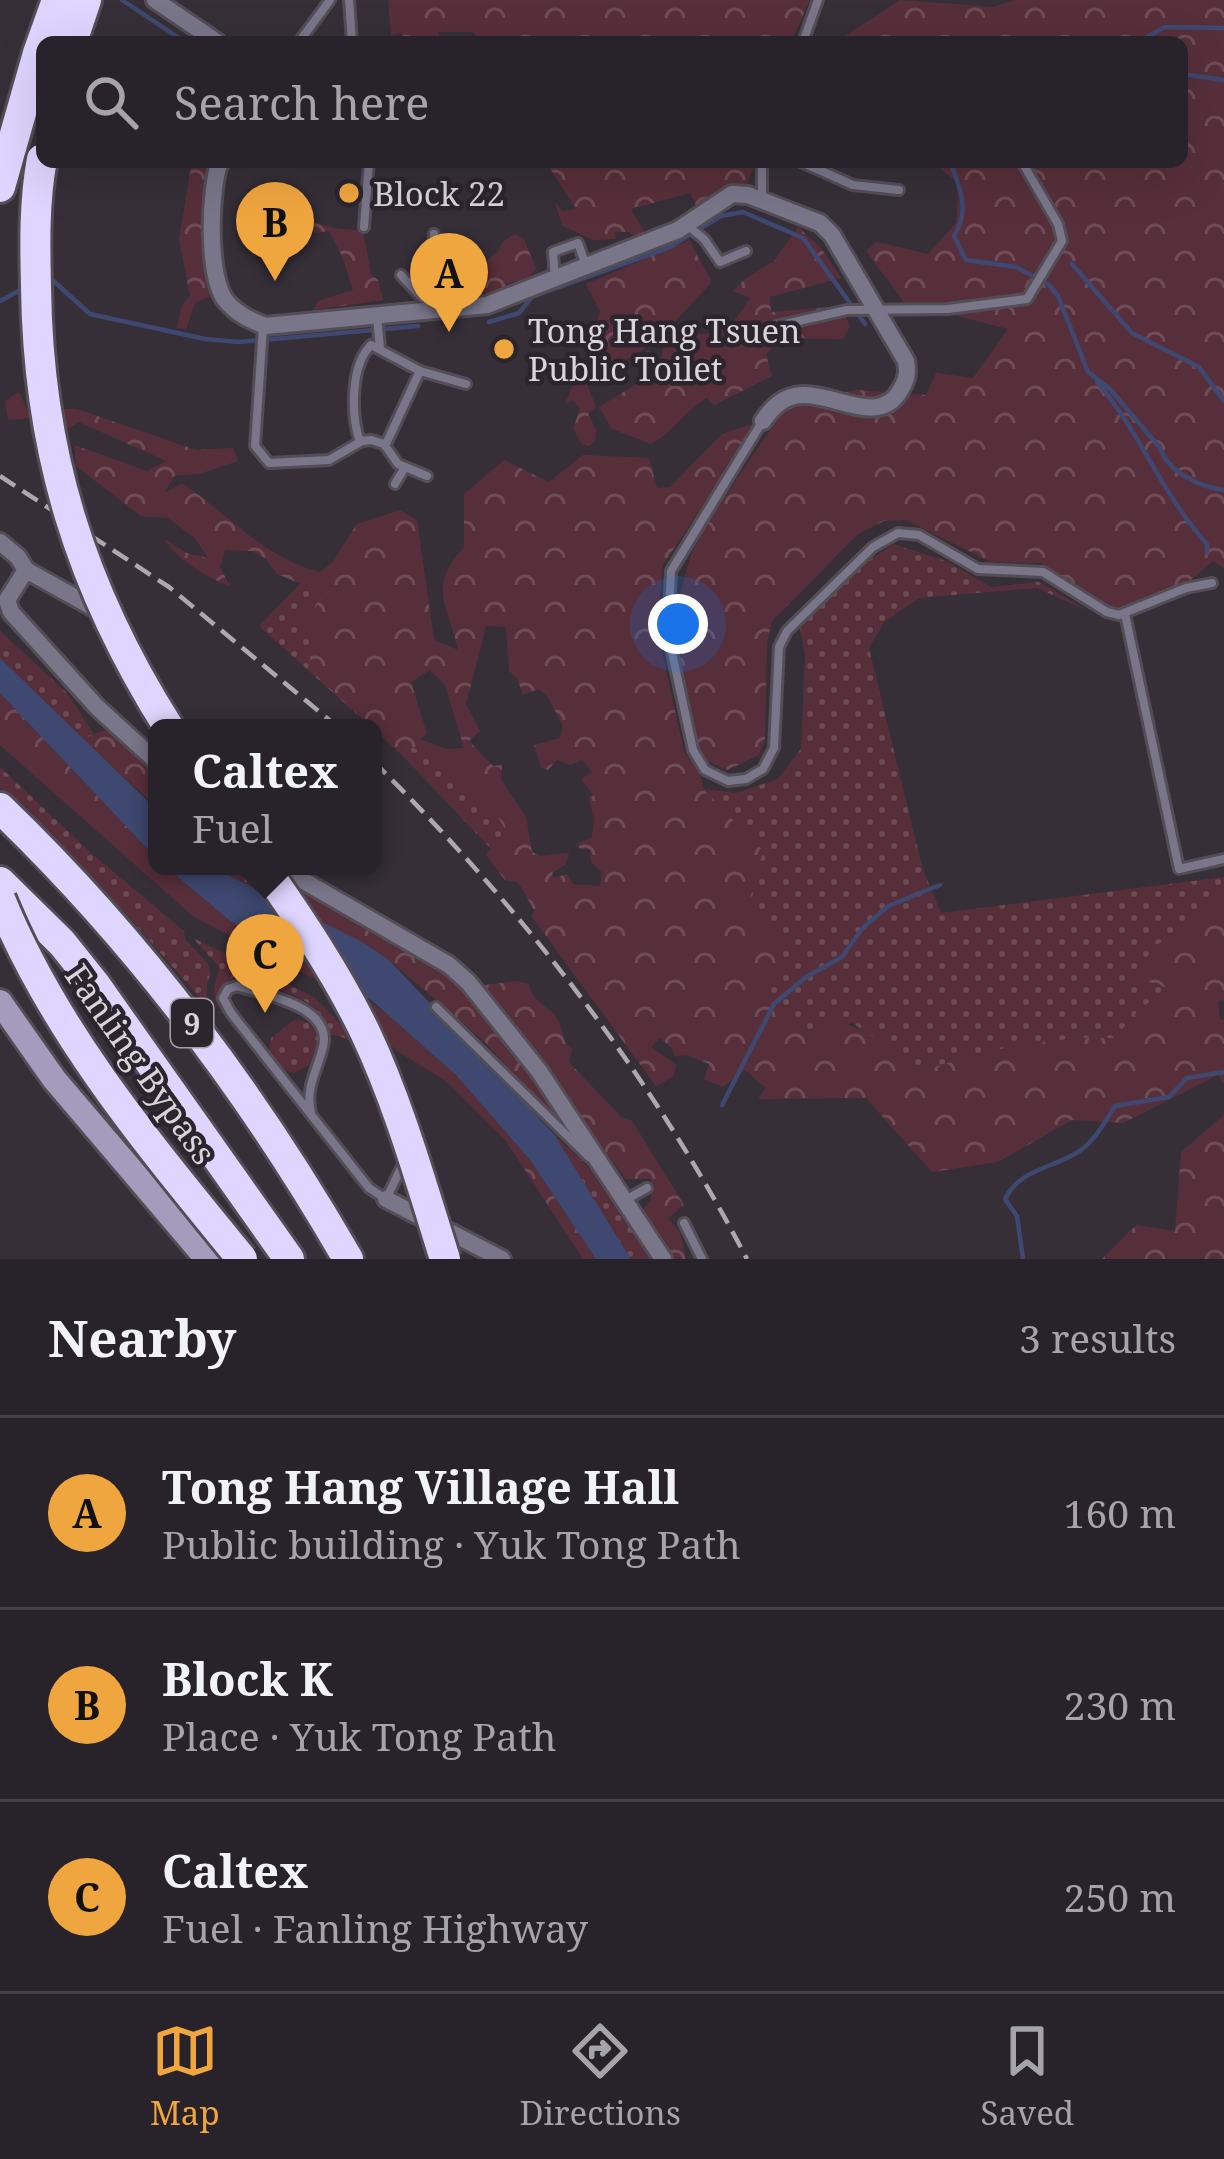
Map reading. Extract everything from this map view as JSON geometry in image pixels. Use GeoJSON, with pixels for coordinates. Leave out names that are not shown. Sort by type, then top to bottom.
{"type":"FeatureCollection","features":[{"type":"Feature","properties":{"kind":"highway"},"geometry":{"type":"LineString","coordinates":[[44,36],[57,0]]}},
{"type":"Feature","properties":{"kind":"highway"},"geometry":{"type":"LineString","coordinates":[[60,36],[86,0]]}},
{"type":"Feature","properties":{"kind":"highway"},"geometry":{"type":"LineString","coordinates":[[0,187],[36,60]]}},
{"type":"Feature","properties":{"kind":"highway"},"geometry":{"type":"LineString","coordinates":[[41,168],[34,231],[36,333],[58,479],[92,585],[163,719]]}},
{"type":"Feature","properties":{"kind":"highway","name":"9"},"geometry":{"type":"LineString","coordinates":[[0,808],[99,908],[199,1032],[320,1209],[348,1259]]}},
{"type":"Feature","properties":{"kind":"highway"},"geometry":{"type":"LineString","coordinates":[[269,875],[364,1029],[390,1091],[446,1259]]}},
{"type":"Feature","properties":{"kind":"highway","name":"9"},"geometry":{"type":"LineString","coordinates":[[0,881],[94,983],[289,1259]]}},
{"type":"Feature","properties":{"kind":"highway"},"geometry":{"type":"LineString","coordinates":[[0,902],[94,983]]}},
{"type":"Feature","properties":{"kind":"highway","name":"Fanling Bypass"},"geometry":{"type":"LineString","coordinates":[[0,902],[23,956],[68,1030],[242,1259]]}},
{"type":"Feature","properties":{"kind":"highway"},"geometry":{"type":"LineString","coordinates":[[320,1209],[361,1259]]}},
{"type":"Feature","properties":{"kind":"main road"},"geometry":{"type":"LineString","coordinates":[[0,1002],[53,1079],[207,1259]]}},
{"type":"Feature","properties":{"kind":"street"},"geometry":{"type":"LineString","coordinates":[[154,0],[208,36]]}},
{"type":"Feature","properties":{"kind":"street"},"geometry":{"type":"LineString","coordinates":[[218,168],[213,188],[217,285],[237,311],[263,325],[377,316],[434,306],[487,305],[687,225],[732,194],[762,200],[825,226],[906,362],[904,383],[886,406],[866,408],[801,395],[778,403],[763,421]]}},
{"type":"Feature","properties":{"kind":"street"},"geometry":{"type":"LineString","coordinates":[[0,542],[18,556],[26,570],[106,615],[124,638]]}},
{"type":"Feature","properties":{"kind":"street"},"geometry":{"type":"LineString","coordinates":[[63,589],[74,569]]}},
{"type":"Feature","properties":{"kind":"street"},"geometry":{"type":"LineString","coordinates":[[26,570],[7,600],[11,612],[97,707],[148,754]]}},
{"type":"Feature","properties":{"kind":"street"},"geometry":{"type":"LineString","coordinates":[[294,875],[449,965],[468,982],[539,1071],[663,1259]]}},
{"type":"Feature","properties":{"kind":"street"},"geometry":{"type":"LineString","coordinates":[[386,1198],[502,1259]]}},
{"type":"Feature","properties":{"kind":"lane"},"geometry":{"type":"LineString","coordinates":[[60,36],[72,0]]}},
{"type":"Feature","properties":{"kind":"lane"},"geometry":{"type":"LineString","coordinates":[[303,36],[330,0]]}},
{"type":"Feature","properties":{"kind":"lane"},"geometry":{"type":"LineString","coordinates":[[349,0],[352,36]]}},
{"type":"Feature","properties":{"kind":"lane"},"geometry":{"type":"LineString","coordinates":[[805,36],[818,0]]}},
{"type":"Feature","properties":{"kind":"lane"},"geometry":{"type":"LineString","coordinates":[[364,227],[369,168]]}},
{"type":"Feature","properties":{"kind":"lane"},"geometry":{"type":"LineString","coordinates":[[762,168],[762,200]]}},
{"type":"Feature","properties":{"kind":"lane"},"geometry":{"type":"LineString","coordinates":[[814,168],[854,185],[899,190]]}},
{"type":"Feature","properties":{"kind":"lane"},"geometry":{"type":"LineString","coordinates":[[772,327],[847,310],[948,309],[1022,302],[1059,248],[1061,232],[1025,168]]}},
{"type":"Feature","properties":{"kind":"lane"},"geometry":{"type":"LineString","coordinates":[[687,225],[720,262],[746,251]]}},
{"type":"Feature","properties":{"kind":"lane"},"geometry":{"type":"LineString","coordinates":[[434,234],[434,306]]}},
{"type":"Feature","properties":{"kind":"lane"},"geometry":{"type":"LineString","coordinates":[[554,280],[553,252],[578,243],[587,267]]}},
{"type":"Feature","properties":{"kind":"lane"},"geometry":{"type":"LineString","coordinates":[[401,275],[434,306]]}},
{"type":"Feature","properties":{"kind":"lane"},"geometry":{"type":"LineString","coordinates":[[377,316],[380,348]]}},
{"type":"Feature","properties":{"kind":"lane"},"geometry":{"type":"LineString","coordinates":[[263,325],[258,454],[269,463],[328,460],[371,440],[384,446],[392,460],[427,476]]}},
{"type":"Feature","properties":{"kind":"lane"},"geometry":{"type":"LineString","coordinates":[[360,442],[353,410],[363,354],[371,345],[420,371],[466,384]]}},
{"type":"Feature","properties":{"kind":"lane"},"geometry":{"type":"LineString","coordinates":[[384,446],[420,371]]}},
{"type":"Feature","properties":{"kind":"lane"},"geometry":{"type":"LineString","coordinates":[[763,421],[670,576],[668,634],[693,750],[705,770],[716,777],[740,781],[766,765],[774,748],[782,640],[873,547],[892,535],[919,536],[978,569],[1039,571],[1107,611],[1125,614],[1186,588],[1212,583]]}},
{"type":"Feature","properties":{"kind":"lane"},"geometry":{"type":"LineString","coordinates":[[395,484],[405,466]]}},
{"type":"Feature","properties":{"kind":"lane"},"geometry":{"type":"LineString","coordinates":[[1125,614],[1179,868],[1224,859]]}},
{"type":"Feature","properties":{"kind":"lane"},"geometry":{"type":"LineString","coordinates":[[311,1113],[310,1084],[324,1036],[319,1022],[308,1010],[237,986],[229,989],[223,998],[231,1013],[356,1174],[386,1198],[405,1160],[424,1138]]}},
{"type":"Feature","properties":{"kind":"lane"},"geometry":{"type":"LineString","coordinates":[[436,1007],[604,1172]]}},
{"type":"Feature","properties":{"kind":"lane"},"geometry":{"type":"LineString","coordinates":[[626,1199],[647,1188]]}},
{"type":"Feature","properties":{"kind":"lane"},"geometry":{"type":"LineString","coordinates":[[684,1223],[702,1259]]}},
{"type":"Feature","properties":{"kind":"green space"},"geometry":{"type":"Polygon","coordinates":[[[388,0],[810,0],[794,36],[391,35],[388,0]]]}},
{"type":"Feature","properties":{"kind":"green space"},"geometry":{"type":"Polygon","coordinates":[[[900,0],[993,7],[1015,0],[1224,0],[1224,568],[1213,561],[1180,589],[1118,612],[1041,563],[991,562],[906,520],[884,521],[858,534],[772,621],[767,642],[765,741],[759,755],[727,770],[702,758],[696,746],[670,630],[691,555],[706,524],[788,404],[857,390],[926,395],[936,373],[973,378],[1008,329],[904,302],[866,251],[877,242],[928,254],[956,223],[959,184],[940,168],[1188,168],[1188,36],[845,36],[900,0]]]}},
{"type":"Feature","properties":{"kind":"green space"},"geometry":{"type":"Polygon","coordinates":[[[191,168],[204,168],[212,172],[215,294],[195,303],[186,329],[177,328],[182,305],[190,296],[179,239],[191,168]]]}},
{"type":"Feature","properties":{"kind":"green space"},"geometry":{"type":"Polygon","coordinates":[[[550,168],[753,168],[745,188],[697,208],[690,193],[631,209],[646,235],[638,239],[629,232],[615,232],[616,239],[593,240],[563,226],[554,201],[562,211],[576,209],[550,168]]]}},
{"type":"Feature","properties":{"kind":"green space"},"geometry":{"type":"Polygon","coordinates":[[[309,220],[363,231],[371,274],[378,280],[383,300],[313,310],[318,301],[353,290],[329,231],[316,233],[309,220]]]}},
{"type":"Feature","properties":{"kind":"green space"},"geometry":{"type":"Polygon","coordinates":[[[798,227],[821,248],[841,278],[770,297],[771,312],[841,306],[850,326],[843,339],[783,338],[766,354],[772,376],[714,405],[707,398],[651,444],[612,429],[599,407],[643,380],[639,358],[648,350],[660,361],[668,334],[587,384],[596,407],[588,414],[596,430],[595,441],[582,444],[573,429],[580,409],[573,400],[565,404],[573,384],[571,372],[586,359],[600,311],[586,284],[689,240],[712,282],[675,321],[670,334],[717,332],[733,321],[750,298],[733,291],[774,261],[798,227]]]}},
{"type":"Feature","properties":{"kind":"green space"},"geometry":{"type":"Polygon","coordinates":[[[515,234],[524,239],[536,269],[528,279],[512,282],[491,296],[483,291],[460,300],[440,295],[437,281],[444,275],[468,280],[515,234]]]}},
{"type":"Feature","properties":{"kind":"green space"},"geometry":{"type":"Polygon","coordinates":[[[19,392],[27,409],[77,409],[196,450],[233,448],[238,461],[199,474],[174,476],[164,493],[182,483],[264,546],[320,572],[332,563],[357,524],[400,510],[417,520],[434,640],[458,650],[443,586],[464,547],[464,494],[504,460],[549,482],[583,455],[649,458],[657,488],[670,487],[722,434],[758,422],[663,565],[657,628],[684,752],[699,770],[704,790],[763,851],[747,909],[786,944],[768,990],[807,1032],[838,1023],[852,1026],[917,1072],[1014,1046],[1115,1038],[1167,988],[1135,977],[1151,950],[1224,891],[1224,1000],[1218,1001],[1224,1020],[1224,1084],[1218,1075],[1123,1123],[1072,1120],[998,1162],[932,1172],[866,1098],[758,1099],[766,1088],[745,1070],[723,1087],[704,1079],[709,1064],[675,1056],[660,1038],[651,1047],[676,1065],[673,1077],[656,1086],[532,917],[534,910],[518,882],[505,880],[486,855],[498,839],[510,839],[492,809],[455,774],[410,746],[405,758],[382,737],[382,719],[363,719],[308,668],[313,644],[294,617],[315,612],[317,603],[333,588],[330,583],[309,587],[277,574],[252,551],[225,550],[220,567],[230,586],[202,573],[164,539],[189,554],[208,558],[195,538],[168,518],[141,516],[76,466],[74,445],[147,471],[166,461],[79,422],[41,445],[33,418],[8,420],[5,401],[19,392]],[[486,626],[466,704],[480,731],[469,741],[493,766],[502,765],[501,779],[526,817],[532,852],[541,856],[569,853],[565,865],[552,873],[554,878],[567,874],[573,884],[600,886],[602,872],[591,862],[590,850],[578,844],[592,837],[589,798],[594,795],[581,779],[592,772],[582,760],[570,765],[557,760],[548,770],[541,767],[534,745],[560,738],[563,726],[547,696],[538,689],[523,695],[509,671],[506,627],[486,626]],[[430,670],[411,682],[427,734],[420,739],[445,749],[464,748],[445,685],[430,670]]]}},
{"type":"Feature","properties":{"kind":"green space"},"geometry":{"type":"Polygon","coordinates":[[[893,544],[946,561],[991,587],[1039,582],[1088,611],[1037,588],[919,598],[884,622],[869,648],[922,867],[941,913],[1224,877],[1224,891],[1151,950],[1168,987],[1115,1038],[1014,1046],[917,1072],[853,1023],[808,1033],[767,989],[785,944],[747,909],[704,789],[736,793],[778,779],[801,749],[805,655],[800,628],[857,569],[893,544]]]}},
{"type":"Feature","properties":{"kind":"green space"},"geometry":{"type":"Polygon","coordinates":[[[328,582],[339,597],[381,715],[389,702],[413,719],[410,736],[446,749],[476,749],[502,780],[522,840],[494,852],[382,737],[382,719],[362,719],[259,626],[301,583],[310,587],[328,582]]]}},
{"type":"Feature","properties":{"kind":"green space"},"geometry":{"type":"Polygon","coordinates":[[[0,631],[66,692],[94,734],[87,743],[0,658],[0,631]]]}},
{"type":"Feature","properties":{"kind":"green space"},"geometry":{"type":"Polygon","coordinates":[[[0,693],[148,849],[148,875],[179,875],[386,1013],[456,1075],[530,1160],[596,1259],[583,1259],[506,1141],[446,1081],[397,1051],[325,984],[194,917],[0,745],[0,693]]]}},
{"type":"Feature","properties":{"kind":"green space"},"geometry":{"type":"Polygon","coordinates":[[[109,728],[148,755],[148,800],[83,739],[109,728]]]}},
{"type":"Feature","properties":{"kind":"green space"},"geometry":{"type":"Polygon","coordinates":[[[0,767],[91,853],[184,931],[185,940],[210,969],[210,1010],[130,918],[0,787],[0,767]]]}},
{"type":"Feature","properties":{"kind":"green space"},"geometry":{"type":"Polygon","coordinates":[[[228,875],[296,875],[449,965],[574,1124],[560,1126],[484,1041],[389,960],[228,875]]]}},
{"type":"Feature","properties":{"kind":"green space"},"geometry":{"type":"Polygon","coordinates":[[[193,938],[314,997],[364,1048],[330,1035],[317,1010],[305,1001],[233,977],[219,995],[227,1017],[215,1000],[219,967],[193,938]]]}},
{"type":"Feature","properties":{"kind":"green space"},"geometry":{"type":"Polygon","coordinates":[[[529,984],[534,996],[556,1016],[572,1049],[569,1062],[621,1117],[632,1121],[684,1205],[668,1218],[680,1232],[686,1259],[660,1259],[636,1217],[651,1200],[651,1179],[626,1179],[477,986],[529,984]]]}},
{"type":"Feature","properties":{"kind":"green space"},"geometry":{"type":"Polygon","coordinates":[[[293,1021],[311,1026],[319,1044],[309,1065],[294,1073],[281,1069],[269,1051],[271,1038],[293,1021]]]}},
{"type":"Feature","properties":{"kind":"green space"},"geometry":{"type":"Polygon","coordinates":[[[1224,1115],[1224,1259],[1102,1259],[1136,1225],[1175,1231],[1181,1152],[1224,1115]]]}},
{"type":"Feature","properties":{"kind":"green space"},"geometry":{"type":"Polygon","coordinates":[[[554,1134],[625,1203],[658,1259],[631,1259],[554,1134]]]}},
{"type":"Feature","properties":{"kind":"water"},"geometry":{"type":"Polygon","coordinates":[[[0,658],[148,801],[148,849],[0,693],[0,658]]]}},
{"type":"Feature","properties":{"kind":"water"},"geometry":{"type":"Polygon","coordinates":[[[176,875],[228,875],[389,960],[554,1134],[631,1259],[596,1259],[530,1160],[456,1075],[370,999],[229,920],[176,875]]]}},
{"type":"Feature","properties":{"kind":"waterway"},"geometry":{"type":"LineString","coordinates":[[122,0],[176,36]]}},
{"type":"Feature","properties":{"kind":"waterway"},"geometry":{"type":"LineString","coordinates":[[1149,36],[1165,27],[1224,28]]}},
{"type":"Feature","properties":{"kind":"waterway"},"geometry":{"type":"LineString","coordinates":[[1188,75],[1224,80]]}},
{"type":"Feature","properties":{"kind":"waterway"},"geometry":{"type":"LineString","coordinates":[[952,168],[963,209],[954,236],[966,260],[1016,267],[1049,285],[1058,296],[1088,372],[1110,389],[1177,471],[1224,490]]}},
{"type":"Feature","properties":{"kind":"waterway"},"geometry":{"type":"LineString","coordinates":[[489,322],[519,313],[532,297],[668,248],[721,216],[743,212],[803,238],[865,324]]}},
{"type":"Feature","properties":{"kind":"waterway"},"geometry":{"type":"LineString","coordinates":[[1072,264],[1132,333],[1199,367],[1224,401]]}},
{"type":"Feature","properties":{"kind":"waterway"},"geometry":{"type":"LineString","coordinates":[[48,276],[90,314],[205,339],[239,342],[418,326]]}},
{"type":"Feature","properties":{"kind":"waterway"},"geometry":{"type":"LineString","coordinates":[[0,301],[22,289]]}},
{"type":"Feature","properties":{"kind":"waterway"},"geometry":{"type":"LineString","coordinates":[[1097,382],[1207,544],[1207,552]]}},
{"type":"Feature","properties":{"kind":"waterway"},"geometry":{"type":"LineString","coordinates":[[722,1105],[774,1004],[806,977],[842,957],[862,929],[888,906],[940,885]]}},
{"type":"Feature","properties":{"kind":"waterway"},"geometry":{"type":"LineString","coordinates":[[1023,1259],[1017,1216],[1005,1199],[1019,1181],[1084,1148],[1115,1106],[1169,1097],[1187,1078],[1224,1072]]}},
{"type":"Feature","properties":{"kind":"railway"},"geometry":{"type":"LineString","coordinates":[[0,476],[169,587],[328,719]]}},
{"type":"Feature","properties":{"kind":"railway"},"geometry":{"type":"LineString","coordinates":[[382,770],[481,875],[580,995],[669,1123],[747,1259]]}},
{"type":"Feature","properties":{"kind":"place","name":"Block 22"},"geometry":{"type":"Point","coordinates":[349,193]}},
{"type":"Feature","properties":{"kind":"place","name":"Block K"},"geometry":{"type":"Point","coordinates":[275,281]}},
{"type":"Feature","properties":{"kind":"place","name":"Tong Hang Village Hall"},"geometry":{"type":"Point","coordinates":[449,332]}},
{"type":"Feature","properties":{"kind":"place","name":"Tong Hang Tsuen Public Toilet"},"geometry":{"type":"Point","coordinates":[504,349]}},
{"type":"Feature","properties":{"kind":"place","name":"Caltex"},"geometry":{"type":"Point","coordinates":[265,1013]}}]}
